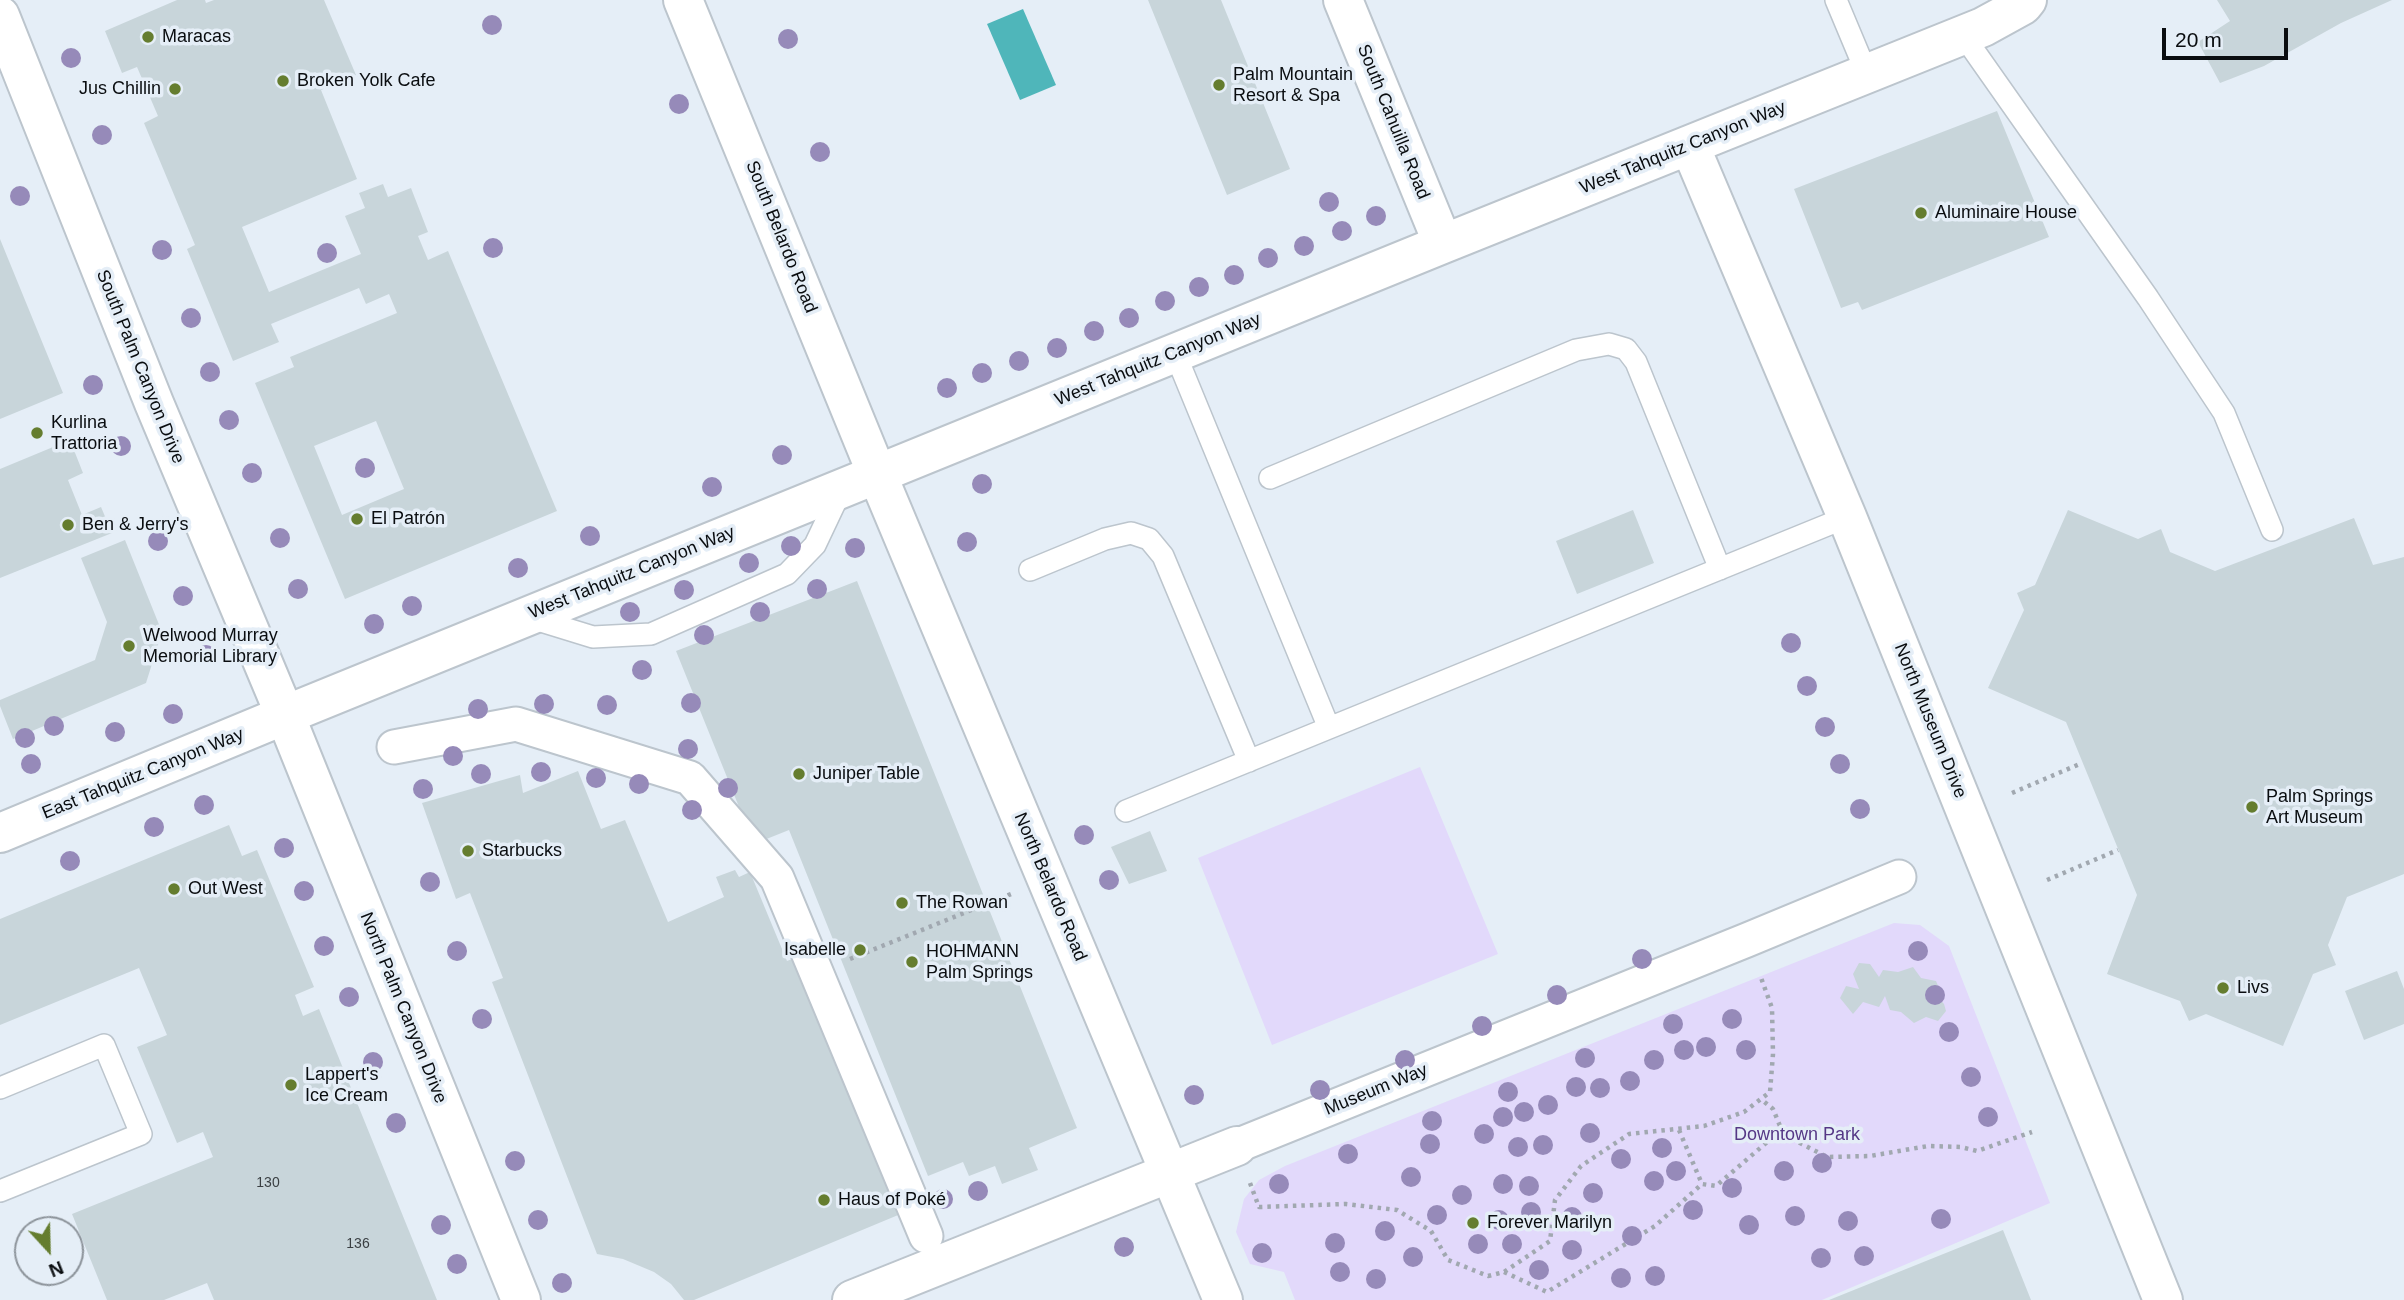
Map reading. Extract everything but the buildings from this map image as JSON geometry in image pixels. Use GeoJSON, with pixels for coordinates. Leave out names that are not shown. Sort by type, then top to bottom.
{"type":"FeatureCollection","features":[{"type":"Feature","properties":{"kind":"street","name":"South Belardo Road"},"geometry":{"type":"LineString","coordinates":[[683,0],[877,474]]}},
{"type":"Feature","properties":{"kind":"street","name":"South Cahuilla Road"},"geometry":{"type":"LineString","coordinates":[[1343,0],[1443,244]]}},
{"type":"Feature","properties":{"kind":"street","name":"West Tahquitz Canyon Way"},"geometry":{"type":"LineString","coordinates":[[285,715],[1983,27],[2023,5],[2027,0]]}},
{"type":"Feature","properties":{"kind":"street","name":"South Palm Canyon Drive"},"geometry":{"type":"LineString","coordinates":[[0,16],[154,403],[285,715]]}},
{"type":"Feature","properties":{"kind":"street","name":"North Museum Drive"},"geometry":{"type":"LineString","coordinates":[[1690,146],[1847,517],[2162,1300]]}},
{"type":"Feature","properties":{"kind":"street","name":"North Belardo Road"},"geometry":{"type":"LineString","coordinates":[[877,474],[1223,1300]]}},
{"type":"Feature","properties":{"kind":"street","name":"East Tahquitz Canyon Way"},"geometry":{"type":"LineString","coordinates":[[0,833],[285,715]]}},
{"type":"Feature","properties":{"kind":"street","name":"North Palm Canyon Drive"},"geometry":{"type":"LineString","coordinates":[[285,715],[521,1300]]}},
{"type":"Feature","properties":{"kind":"street"},"geometry":{"type":"LineString","coordinates":[[394,747],[516,724],[690,778],[777,878],[926,1236]]}},
{"type":"Feature","properties":{"kind":"street","name":"Museum Way"},"geometry":{"type":"LineString","coordinates":[[852,1300],[1899,877]]}},
{"type":"Feature","properties":{"kind":"lane"},"geometry":{"type":"LineString","coordinates":[[1836,0],[1867,74]]}},
{"type":"Feature","properties":{"kind":"lane"},"geometry":{"type":"LineString","coordinates":[[1963,35],[2148,298],[2224,412],[2272,530]]}},
{"type":"Feature","properties":{"kind":"lane"},"geometry":{"type":"LineString","coordinates":[[1270,478],[1576,350],[1609,344],[1626,349],[1636,362],[1720,569]]}},
{"type":"Feature","properties":{"kind":"lane"},"geometry":{"type":"LineString","coordinates":[[1175,353],[1329,728]]}},
{"type":"Feature","properties":{"kind":"lane"},"geometry":{"type":"LineString","coordinates":[[526,616],[593,637],[651,634],[787,574],[815,545],[842,488]]}},
{"type":"Feature","properties":{"kind":"lane"},"geometry":{"type":"LineString","coordinates":[[1126,811],[1847,517]]}},
{"type":"Feature","properties":{"kind":"lane"},"geometry":{"type":"LineString","coordinates":[[1030,570],[1105,539],[1131,533],[1149,539],[1163,556],[1249,761]]}},
{"type":"Feature","properties":{"kind":"lane"},"geometry":{"type":"LineString","coordinates":[[0,1087],[104,1045],[141,1134],[0,1191]]}},
{"type":"Feature","properties":{"kind":"path"},"geometry":{"type":"LineString","coordinates":[[2012,793],[2082,763]]}},
{"type":"Feature","properties":{"kind":"path"},"geometry":{"type":"LineString","coordinates":[[2047,880],[2118,850]]}},
{"type":"Feature","properties":{"kind":"path"},"geometry":{"type":"LineString","coordinates":[[817,972],[1019,891]]}},
{"type":"Feature","properties":{"kind":"path"},"geometry":{"type":"LineString","coordinates":[[1237,1146],[1259,1207],[1346,1205],[1397,1210],[1431,1231],[1448,1260],[1488,1276],[1504,1272],[1550,1241],[1555,1200],[1581,1166],[1629,1135],[1704,1126],[1744,1112],[1770,1092],[1773,1054],[1772,1007],[1747,940]]}},
{"type":"Feature","properties":{"kind":"path"},"geometry":{"type":"LineString","coordinates":[[1761,1098],[1773,1109],[1780,1126],[1800,1143],[1827,1157],[1870,1156],[1928,1146],[1961,1147],[1977,1151],[2032,1132]]}},
{"type":"Feature","properties":{"kind":"path"},"geometry":{"type":"LineString","coordinates":[[1504,1272],[1547,1292],[1655,1226],[1702,1184],[1716,1186],[1773,1137],[1780,1126]]}},
{"type":"Feature","properties":{"kind":"path"},"geometry":{"type":"LineString","coordinates":[[1679,1129],[1702,1184]]}},
{"type":"Feature","properties":{"kind":"green space"},"geometry":{"type":"Polygon","coordinates":[[[1420,767],[1498,954],[1272,1045],[1198,858],[1420,767]]]}},
{"type":"Feature","properties":{"kind":"green space","name":"Downtown Park"},"geometry":{"type":"Polygon","coordinates":[[[1894,923],[1920,925],[1949,946],[2050,1203],[1822,1300],[1295,1300],[1284,1272],[1250,1264],[1236,1232],[1244,1199],[1259,1180],[1285,1166],[1894,923]]]}},
{"type":"Feature","properties":{"kind":"water"},"geometry":{"type":"Polygon","coordinates":[[[1023,9],[1056,85],[1020,100],[987,24],[1023,9]]]}},
{"type":"Feature","properties":{"kind":"place","name":"Maracas"},"geometry":{"type":"Point","coordinates":[148,37]}},
{"type":"Feature","properties":{"kind":"place","name":"Broken Yolk Cafe"},"geometry":{"type":"Point","coordinates":[283,81]}},
{"type":"Feature","properties":{"kind":"place","name":"Palm Mountain Resort & Spa"},"geometry":{"type":"Point","coordinates":[1219,85]}},
{"type":"Feature","properties":{"kind":"place","name":"Jus Chillin"},"geometry":{"type":"Point","coordinates":[175,89]}},
{"type":"Feature","properties":{"kind":"place","name":"Aluminaire House"},"geometry":{"type":"Point","coordinates":[1921,213]}},
{"type":"Feature","properties":{"kind":"place","name":"Kurlina Trattoria"},"geometry":{"type":"Point","coordinates":[37,433]}},
{"type":"Feature","properties":{"kind":"place","name":"El Patrón"},"geometry":{"type":"Point","coordinates":[357,519]}},
{"type":"Feature","properties":{"kind":"place","name":"Ben & Jerry's"},"geometry":{"type":"Point","coordinates":[68,525]}},
{"type":"Feature","properties":{"kind":"place","name":"Welwood Murray Memorial Library"},"geometry":{"type":"Point","coordinates":[129,646]}},
{"type":"Feature","properties":{"kind":"place","name":"Juniper Table"},"geometry":{"type":"Point","coordinates":[799,774]}},
{"type":"Feature","properties":{"kind":"place","name":"Palm Springs Art Museum"},"geometry":{"type":"Point","coordinates":[2252,807]}},
{"type":"Feature","properties":{"kind":"place","name":"Starbucks"},"geometry":{"type":"Point","coordinates":[468,851]}},
{"type":"Feature","properties":{"kind":"place","name":"Out West"},"geometry":{"type":"Point","coordinates":[174,889]}},
{"type":"Feature","properties":{"kind":"place","name":"The Rowan"},"geometry":{"type":"Point","coordinates":[902,903]}},
{"type":"Feature","properties":{"kind":"place","name":"Isabelle"},"geometry":{"type":"Point","coordinates":[860,950]}},
{"type":"Feature","properties":{"kind":"place","name":"HOHMANN Palm Springs"},"geometry":{"type":"Point","coordinates":[912,962]}},
{"type":"Feature","properties":{"kind":"place","name":"Livs"},"geometry":{"type":"Point","coordinates":[2223,988]}},
{"type":"Feature","properties":{"kind":"place","name":"Lappert's Ice Cream"},"geometry":{"type":"Point","coordinates":[291,1085]}},
{"type":"Feature","properties":{"kind":"place","name":"Haus of Poké"},"geometry":{"type":"Point","coordinates":[824,1200]}},
{"type":"Feature","properties":{"kind":"place","name":"Forever Marilyn"},"geometry":{"type":"Point","coordinates":[1473,1223]}}]}
